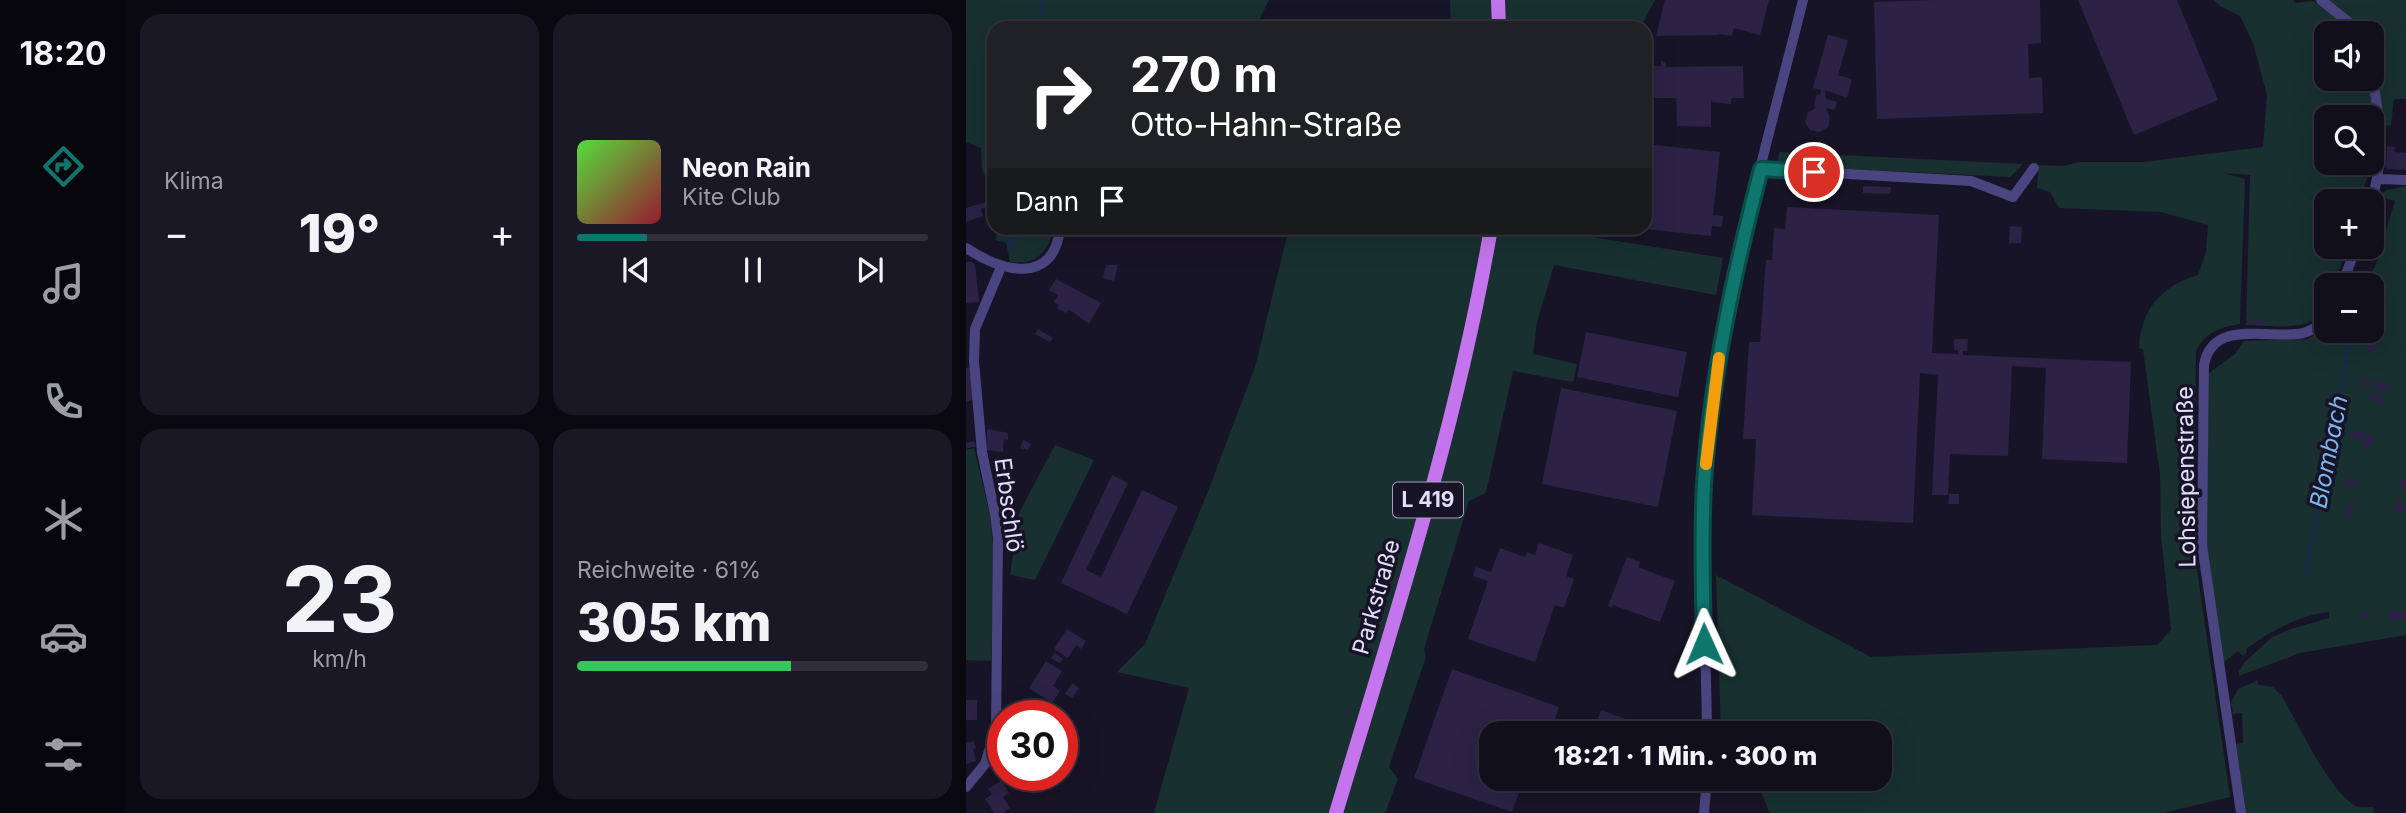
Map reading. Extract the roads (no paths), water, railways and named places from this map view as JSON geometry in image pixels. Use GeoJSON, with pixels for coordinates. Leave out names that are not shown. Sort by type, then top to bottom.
{"type":"FeatureCollection","features":[{"type":"Feature","properties":{"kind":"main road"},"geometry":{"type":"LineString","coordinates":[[1498,0],[1499,21]]}},
{"type":"Feature","properties":{"kind":"main road","name":"Parkstraße"},"geometry":{"type":"LineString","coordinates":[[1336,813],[1428,499],[1478,301],[1490,235]]}},
{"type":"Feature","properties":{"kind":"street"},"geometry":{"type":"LineString","coordinates":[[1707,721],[1703,535],[1704,484],[1710,426],[1728,306],[1803,0]]}},
{"type":"Feature","properties":{"kind":"street"},"geometry":{"type":"LineString","coordinates":[[2321,0],[2347,21]]}},
{"type":"Feature","properties":{"kind":"street"},"geometry":{"type":"LineString","coordinates":[[2374,91],[2380,144],[2379,179],[2376,189]]}},
{"type":"Feature","properties":{"kind":"street"},"geometry":{"type":"LineString","coordinates":[[1761,169],[1971,181],[2013,197],[2034,168]]}},
{"type":"Feature","properties":{"kind":"street"},"geometry":{"type":"LineString","coordinates":[[2379,179],[2406,180]]}},
{"type":"Feature","properties":{"kind":"street"},"geometry":{"type":"LineString","coordinates":[[966,248],[1001,267],[1022,270],[1037,265],[1052,253],[1059,235]]}},
{"type":"Feature","properties":{"kind":"street","name":"Erbschlö"},"geometry":{"type":"LineString","coordinates":[[966,787],[985,764],[996,728],[998,538],[982,452],[974,361],[975,329],[1001,267]]}},
{"type":"Feature","properties":{"kind":"street","name":"Lohsiepenstraße"},"geometry":{"type":"LineString","coordinates":[[2241,813],[2202,545],[2203,365],[2210,346],[2222,338],[2239,334],[2298,334],[2314,329]]}},
{"type":"Feature","properties":{"kind":"street"},"geometry":{"type":"LineString","coordinates":[[1704,813],[1706,791]]}},
{"type":"Feature","properties":{"kind":"waterway"},"geometry":{"type":"LineString","coordinates":[[1038,21],[1043,0]]}},
{"type":"Feature","properties":{"kind":"waterway"},"geometry":{"type":"LineString","coordinates":[[1011,250],[1012,235]]}},
{"type":"Feature","properties":{"kind":"waterway","name":"Blombach"},"geometry":{"type":"LineString","coordinates":[[2306,573],[2350,343]]}}]}
